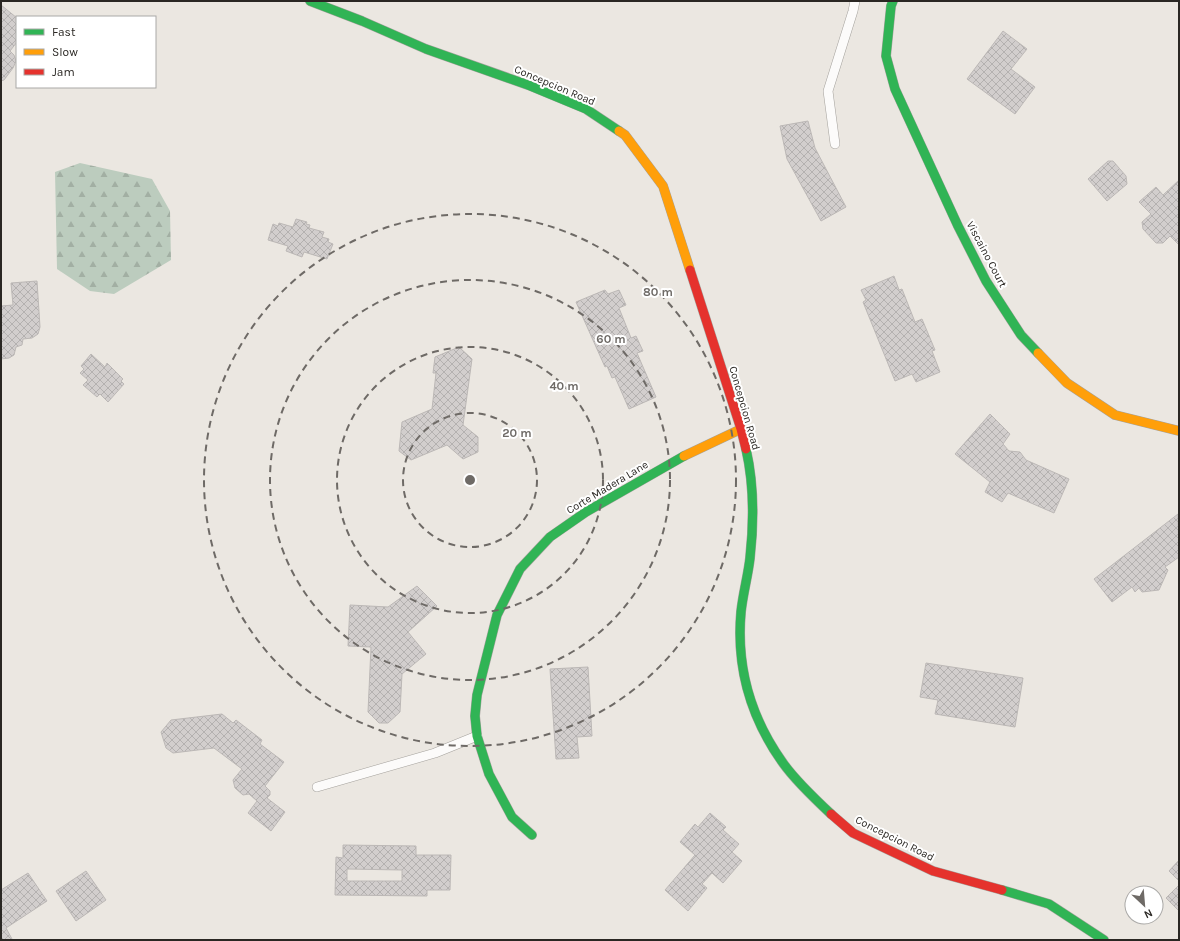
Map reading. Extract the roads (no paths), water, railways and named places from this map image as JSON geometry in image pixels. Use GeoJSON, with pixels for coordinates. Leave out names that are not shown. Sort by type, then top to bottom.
{"type":"FeatureCollection","features":[{"type":"Feature","properties":{"kind":"street","name":"Concepcion Road"},"geometry":{"type":"LineString","coordinates":[[310,1],[362,21],[426,49],[528,85],[586,109],[625,135],[663,186],[741,429],[747,454],[753,505],[750,557],[740,610],[739,641],[743,675],[749,699],[760,726],[783,764],[816,800],[853,833],[933,871],[1049,904],[1104,940]]}},
{"type":"Feature","properties":{"kind":"street","name":"Viscaino Court"},"geometry":{"type":"LineString","coordinates":[[893,1],[891,6],[886,56],[895,88],[958,226],[986,281],[1021,335],[1067,383],[1115,415],[1179,431]]}},
{"type":"Feature","properties":{"kind":"street","name":"Corte Madera Lane"},"geometry":{"type":"LineString","coordinates":[[532,835],[512,817],[489,774],[477,736],[474,716],[484,662],[498,614],[520,569],[550,537],[586,512],[672,462],[741,429]]}},
{"type":"Feature","properties":{"kind":"lane"},"geometry":{"type":"LineString","coordinates":[[835,144],[828,91],[853,11],[854,1]]}},
{"type":"Feature","properties":{"kind":"lane"},"geometry":{"type":"LineString","coordinates":[[317,787],[435,753],[477,736]]}}]}
